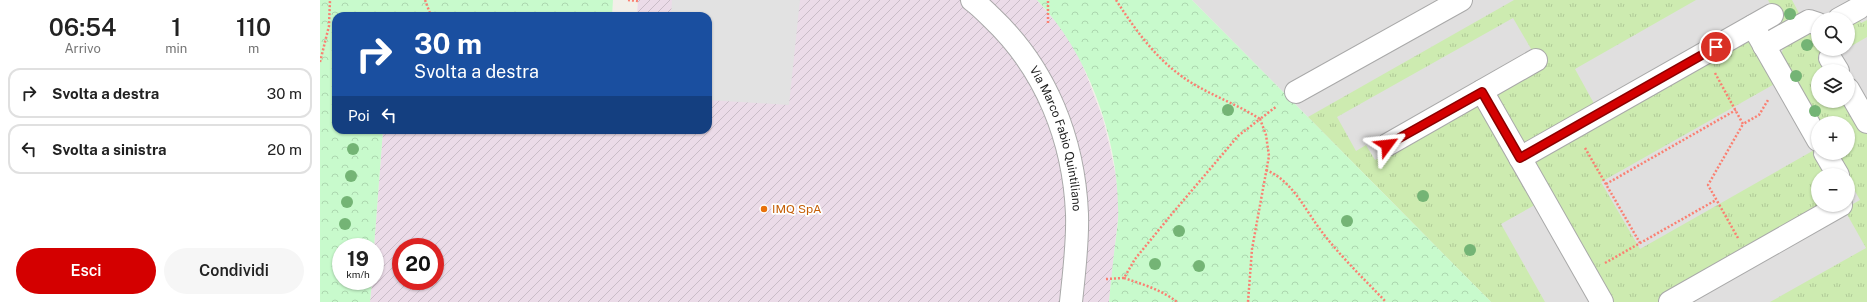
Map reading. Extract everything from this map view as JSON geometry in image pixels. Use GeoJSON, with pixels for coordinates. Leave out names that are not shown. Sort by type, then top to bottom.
{"type":"FeatureCollection","features":[{"type":"Feature","properties":{"kind":"street","name":"Via Marco Fabio Quintiliano"},"geometry":{"type":"LineString","coordinates":[[972,0],[1008,33],[1031,63],[1052,102],[1066,138],[1074,176],[1077,215],[1071,302]]}},
{"type":"Feature","properties":{"kind":"street"},"geometry":{"type":"LineString","coordinates":[[1296,92],[1461,0]]}},
{"type":"Feature","properties":{"kind":"street"},"geometry":{"type":"LineString","coordinates":[[1851,12],[1858,8],[1866,0]]}},
{"type":"Feature","properties":{"kind":"street"},"geometry":{"type":"LineString","coordinates":[[1520,158],[1772,15]]}},
{"type":"Feature","properties":{"kind":"street"},"geometry":{"type":"LineString","coordinates":[[1764,46],[1809,21],[1811,22]]}},
{"type":"Feature","properties":{"kind":"street"},"geometry":{"type":"LineString","coordinates":[[1753,26],[1811,128]]}},
{"type":"Feature","properties":{"kind":"street"},"geometry":{"type":"LineString","coordinates":[[1387,145],[1536,60]]}},
{"type":"Feature","properties":{"kind":"street"},"geometry":{"type":"LineString","coordinates":[[1482,92],[1602,302]]}},
{"type":"Feature","properties":{"kind":"street"},"geometry":{"type":"LineString","coordinates":[[1855,101],[1867,122]]}},
{"type":"Feature","properties":{"kind":"street"},"geometry":{"type":"LineString","coordinates":[[1670,302],[1829,212]]}},
{"type":"Feature","properties":{"kind":"path"},"geometry":{"type":"LineString","coordinates":[[320,62],[329,26],[330,0]]}},
{"type":"Feature","properties":{"kind":"path"},"geometry":{"type":"LineString","coordinates":[[425,0],[430,12]]}},
{"type":"Feature","properties":{"kind":"path"},"geometry":{"type":"LineString","coordinates":[[628,0],[638,1]]}},
{"type":"Feature","properties":{"kind":"path"},"geometry":{"type":"LineString","coordinates":[[1048,0],[1048,23]]}},
{"type":"Feature","properties":{"kind":"path"},"geometry":{"type":"LineString","coordinates":[[1116,0],[1147,44],[1165,64],[1196,86],[1246,110],[1260,119],[1266,134],[1269,156],[1252,249],[1248,302]]}},
{"type":"Feature","properties":{"kind":"path"},"geometry":{"type":"LineString","coordinates":[[1704,54],[1743,124]]}},
{"type":"Feature","properties":{"kind":"path"},"geometry":{"type":"LineString","coordinates":[[1749,257],[1708,185],[1743,124],[1759,115],[1782,77]]}},
{"type":"Feature","properties":{"kind":"path"},"geometry":{"type":"LineString","coordinates":[[1124,278],[1135,259],[1238,136],[1296,92]]}},
{"type":"Feature","properties":{"kind":"path"},"geometry":{"type":"LineString","coordinates":[[1606,184],[1736,110]]}},
{"type":"Feature","properties":{"kind":"path"},"geometry":{"type":"LineString","coordinates":[[1574,127],[1640,243]]}},
{"type":"Feature","properties":{"kind":"path"},"geometry":{"type":"LineString","coordinates":[[1266,170],[1278,175],[1287,182],[1322,232],[1352,267],[1386,302]]}},
{"type":"Feature","properties":{"kind":"path"},"geometry":{"type":"LineString","coordinates":[[1586,274],[1716,200]]}},
{"type":"Feature","properties":{"kind":"path"},"geometry":{"type":"LineString","coordinates":[[1106,279],[1124,278],[1147,285],[1177,302]]}},
{"type":"Feature","properties":{"kind":"shaded area"},"geometry":{"type":"Polygon","coordinates":[[[638,0],[1037,0],[1063,30],[1080,58],[1103,119],[1116,176],[1119,209],[1109,302],[370,302],[371,290],[384,290],[384,238],[375,238],[383,134],[712,134],[712,12],[637,12],[638,0]]]}},
{"type":"Feature","properties":{"kind":"shaded area"},"geometry":{"type":"Polygon","coordinates":[[[672,0],[800,0],[789,105],[712,100],[712,12],[671,12],[672,0]]]}},
{"type":"Feature","properties":{"kind":"shaded area"},"geometry":{"type":"Polygon","coordinates":[[[1192,0],[1867,0],[1867,302],[1491,302],[1192,0]]]}},
{"type":"Feature","properties":{"kind":"green space"},"geometry":{"type":"Polygon","coordinates":[[[320,0],[613,0],[612,12],[332,12],[332,134],[383,134],[375,238],[332,238],[332,290],[371,290],[370,302],[320,302],[320,0]]]}},
{"type":"Feature","properties":{"kind":"green space"},"geometry":{"type":"Polygon","coordinates":[[[1037,0],[1192,0],[1491,302],[1109,302],[1118,216],[1117,181],[1106,124],[1085,70],[1071,44],[1055,21],[1037,0]]]}},
{"type":"Feature","properties":{"kind":"green space"},"geometry":{"type":"Polygon","coordinates":[[[1514,0],[1696,0],[1575,69],[1597,109],[1523,151],[1491,94],[1541,66],[1513,18],[1337,117],[1356,151],[1366,145],[1375,160],[1481,99],[1540,202],[1501,224],[1545,302],[1491,302],[1308,117],[1514,0]]]}},
{"type":"Feature","properties":{"kind":"green space"},"geometry":{"type":"Polygon","coordinates":[[[1768,0],[1792,0],[1800,15],[1766,35],[1761,28],[1778,18],[1768,0]]]}},
{"type":"Feature","properties":{"kind":"green space"},"geometry":{"type":"Polygon","coordinates":[[[1859,19],[1861,23],[1867,20],[1867,37],[1855,44],[1855,21],[1859,19]]]}},
{"type":"Feature","properties":{"kind":"green space"},"geometry":{"type":"Polygon","coordinates":[[[1808,29],[1811,34],[1811,56],[1833,56],[1825,61],[1827,64],[1811,64],[1811,108],[1852,108],[1867,134],[1867,302],[1770,302],[1866,248],[1846,212],[1855,212],[1855,203],[1860,200],[1855,191],[1855,168],[1843,168],[1838,160],[1855,160],[1855,116],[1814,116],[1780,60],[1785,41],[1808,29]]]}},
{"type":"Feature","properties":{"kind":"green space"},"geometry":{"type":"Polygon","coordinates":[[[1750,34],[1778,82],[1601,182],[1640,249],[1811,152],[1811,160],[1822,160],[1827,168],[1811,168],[1811,212],[1819,212],[1660,302],[1609,302],[1528,160],[1750,34]]]}},
{"type":"Feature","properties":{"kind":"place","name":"IMQ SpA"},"geometry":{"type":"Point","coordinates":[764,209]}},
{"type":"Feature","properties":{"kind":"route"},"geometry":{"type":"LineString","coordinates":[[1387,145],[1482,92],[1520,158],[1716,47]]}}]}
